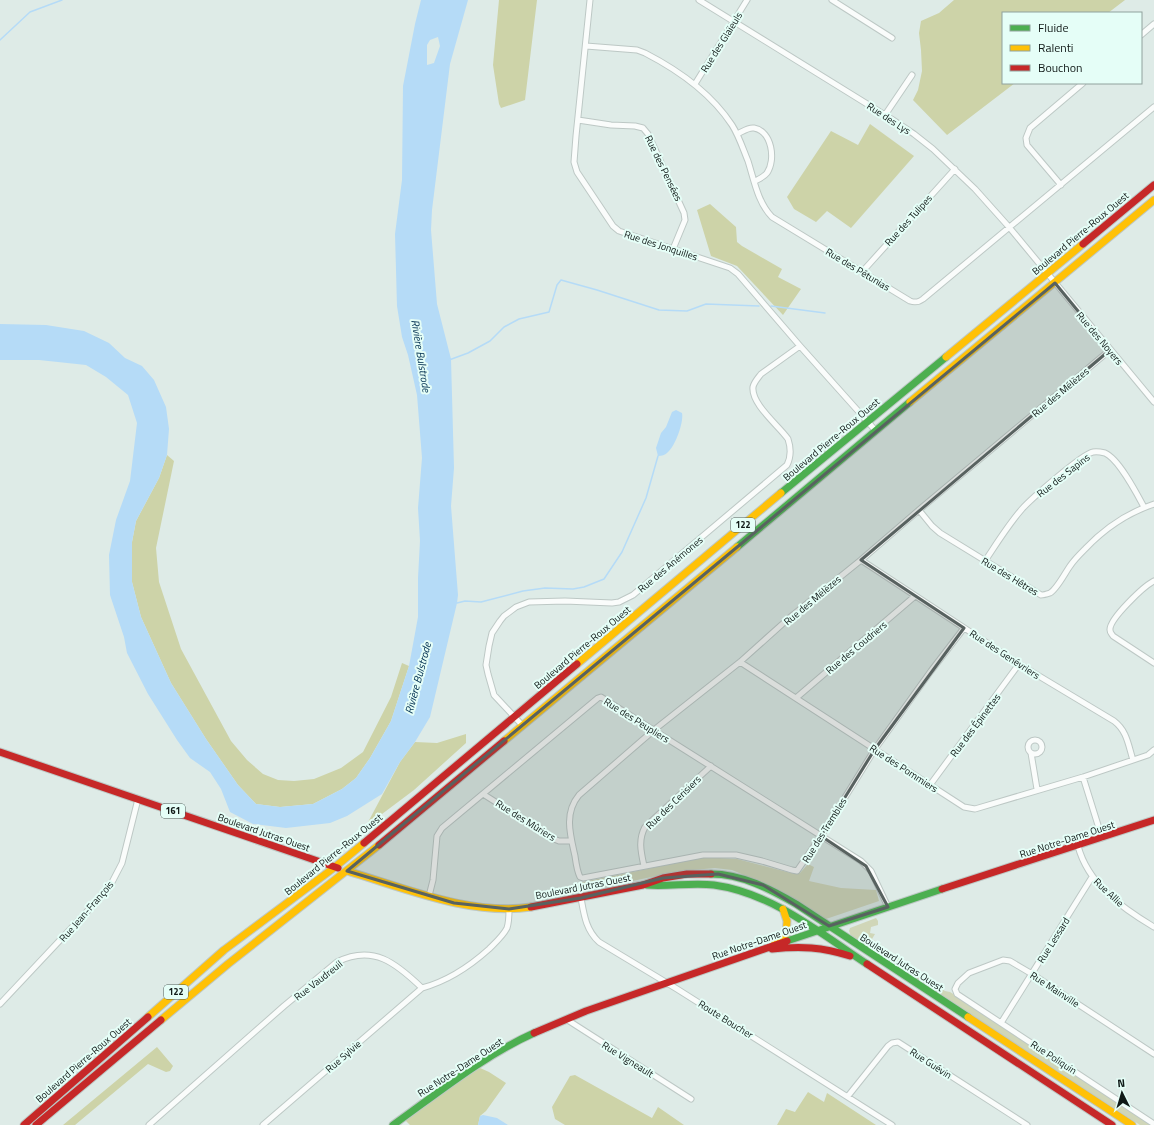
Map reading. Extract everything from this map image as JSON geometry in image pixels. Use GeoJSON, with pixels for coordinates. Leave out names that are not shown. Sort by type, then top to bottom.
{"type":"FeatureCollection","features":[{"type":"Feature","properties":{"kind":"main road","name":"Boulevard Pierre-Roux Ouest"},"geometry":{"type":"LineString","coordinates":[[24,1125],[224,950],[335,867],[514,716],[1154,185]]}},
{"type":"Feature","properties":{"kind":"main road","name":"Boulevard Pierre-Roux Ouest"},"geometry":{"type":"LineString","coordinates":[[36,1125],[228,964],[347,871],[1154,200]]}},
{"type":"Feature","properties":{"kind":"main road","name":"Boulevard Jutras Ouest"},"geometry":{"type":"LineString","coordinates":[[0,752],[347,871],[429,896],[471,906],[509,909],[529,907],[581,898],[663,878],[698,874],[718,874],[748,880],[777,892],[1132,1125]]}},
{"type":"Feature","properties":{"kind":"main road","name":"Rue Notre-Dame Ouest"},"geometry":{"type":"LineString","coordinates":[[393,1125],[498,1052],[528,1036],[586,1010],[829,926],[1154,820]]}},
{"type":"Feature","properties":{"kind":"main road","name":"Boulevard Jutras Ouest"},"geometry":{"type":"LineString","coordinates":[[643,884],[665,886],[701,884],[719,886],[760,898],[783,909],[1112,1125]]}},
{"type":"Feature","properties":{"kind":"main road"},"geometry":{"type":"LineString","coordinates":[[761,950],[782,938],[786,934],[788,922],[787,916],[783,909]]}},
{"type":"Feature","properties":{"kind":"main road"},"geometry":{"type":"LineString","coordinates":[[761,950],[813,947],[860,959]]}},
{"type":"Feature","properties":{"kind":"street","name":"Rue des Jonquilles"},"geometry":{"type":"LineString","coordinates":[[590,0],[578,120],[575,166],[577,172],[619,231],[730,268],[738,274],[876,431]]}},
{"type":"Feature","properties":{"kind":"street","name":"Rue des Lys"},"geometry":{"type":"LineString","coordinates":[[699,0],[914,134],[955,169],[1009,227],[1047,274]]}},
{"type":"Feature","properties":{"kind":"street","name":"Rue des Glaïeuls"},"geometry":{"type":"LineString","coordinates":[[695,84],[747,0]]}},
{"type":"Feature","properties":{"kind":"street"},"geometry":{"type":"LineString","coordinates":[[832,0],[892,38]]}},
{"type":"Feature","properties":{"kind":"street"},"geometry":{"type":"LineString","coordinates":[[1142,34],[1154,24]]}},
{"type":"Feature","properties":{"kind":"street","name":"Rue des Pétunias"},"geometry":{"type":"LineString","coordinates":[[586,46],[637,50],[645,53],[695,84],[721,111],[732,125],[737,134],[764,208],[772,218],[910,301],[919,302],[1154,107]]}},
{"type":"Feature","properties":{"kind":"street"},"geometry":{"type":"LineString","coordinates":[[885,115],[912,75]]}},
{"type":"Feature","properties":{"kind":"street"},"geometry":{"type":"LineString","coordinates":[[1061,185],[1027,145],[1026,138],[1030,128],[1082,84]]}},
{"type":"Feature","properties":{"kind":"street","name":"Rue des Pensées"},"geometry":{"type":"LineString","coordinates":[[578,120],[611,125],[635,126],[643,128],[648,134],[684,213],[685,220],[674,249]]}},
{"type":"Feature","properties":{"kind":"street"},"geometry":{"type":"LineString","coordinates":[[737,134],[754,128],[760,130],[767,137],[772,159],[768,172],[755,181]]}},
{"type":"Feature","properties":{"kind":"street","name":"Rue des Tulipes"},"geometry":{"type":"LineString","coordinates":[[862,272],[955,169]]}},
{"type":"Feature","properties":{"kind":"street","name":"Rue des Noyers"},"geometry":{"type":"LineString","coordinates":[[1047,274],[1154,402]]}},
{"type":"Feature","properties":{"kind":"street","name":"Rue des Anémones"},"geometry":{"type":"LineString","coordinates":[[522,725],[494,695],[486,665],[492,633],[500,621],[516,607],[529,602],[565,601],[612,603],[633,595],[786,465],[789,460],[791,447],[788,439],[756,400],[753,388],[757,379],[766,369],[800,346]]}},
{"type":"Feature","properties":{"kind":"street","name":"Rue des Mélèzes"},"geometry":{"type":"LineString","coordinates":[[580,877],[569,830],[570,810],[573,802],[579,795],[654,730],[740,662],[788,619],[861,560],[918,510],[1110,350]]}},
{"type":"Feature","properties":{"kind":"street","name":"Rue des Sapins"},"geometry":{"type":"LineString","coordinates":[[985,562],[1008,526],[1023,508],[1037,494],[1082,458],[1092,452],[1098,451],[1107,454],[1116,462],[1144,507]]}},
{"type":"Feature","properties":{"kind":"street","name":"Rue des Hêtres"},"geometry":{"type":"LineString","coordinates":[[918,510],[940,533],[1041,595],[1049,594],[1053,590],[1072,564],[1100,534],[1120,520],[1144,507],[1154,504]]}},
{"type":"Feature","properties":{"kind":"street","name":"Rue des Genévriers"},"geometry":{"type":"LineString","coordinates":[[861,560],[1019,664],[1121,727],[1125,733],[1133,760]]}},
{"type":"Feature","properties":{"kind":"street"},"geometry":{"type":"LineString","coordinates":[[1154,581],[1135,596],[1122,610],[1111,625],[1110,630],[1113,636],[1154,663]]}},
{"type":"Feature","properties":{"kind":"street","name":"Rue des Coudriers"},"geometry":{"type":"LineString","coordinates":[[796,698],[915,596]]}},
{"type":"Feature","properties":{"kind":"street","name":"Rue des Trembles"},"geometry":{"type":"LineString","coordinates":[[580,877],[583,878],[703,855],[722,854],[748,858],[797,871],[821,836],[875,749],[964,628]]}},
{"type":"Feature","properties":{"kind":"street","name":"Rue des Pommiers"},"geometry":{"type":"LineString","coordinates":[[740,662],[964,807],[975,809],[1037,789],[1083,777],[1148,755],[1154,750]]}},
{"type":"Feature","properties":{"kind":"street","name":"Rue des Épinettes"},"geometry":{"type":"LineString","coordinates":[[930,785],[1019,664]]}},
{"type":"Feature","properties":{"kind":"street","name":"Rue des Peupliers"},"geometry":{"type":"LineString","coordinates":[[429,896],[433,880],[439,832],[442,828],[601,697],[861,861],[875,878],[888,907]]}},
{"type":"Feature","properties":{"kind":"street"},"geometry":{"type":"LineString","coordinates":[[1031,753],[1037,789]]}},
{"type":"Feature","properties":{"kind":"street","name":"Rue des Cerisiers"},"geometry":{"type":"LineString","coordinates":[[644,866],[640,843],[645,827],[711,766]]}},
{"type":"Feature","properties":{"kind":"street"},"geometry":{"type":"LineString","coordinates":[[1083,777],[1102,838]]}},
{"type":"Feature","properties":{"kind":"street","name":"Rue des Mûriers"},"geometry":{"type":"LineString","coordinates":[[483,794],[554,839],[559,841],[571,841]]}},
{"type":"Feature","properties":{"kind":"street","name":"Rue Jean-François"},"geometry":{"type":"LineString","coordinates":[[0,1004],[109,888],[122,863],[138,799]]}},
{"type":"Feature","properties":{"kind":"street","name":"Rue Allie"},"geometry":{"type":"LineString","coordinates":[[1078,846],[1092,877],[1116,901],[1152,926]]}},
{"type":"Feature","properties":{"kind":"street","name":"Rue Lessard"},"geometry":{"type":"LineString","coordinates":[[1001,1023],[1092,877]]}},
{"type":"Feature","properties":{"kind":"street","name":"Route Boucher"},"geometry":{"type":"LineString","coordinates":[[581,898],[588,928],[596,939],[892,1125]]}},
{"type":"Feature","properties":{"kind":"street"},"geometry":{"type":"LineString","coordinates":[[422,988],[446,980],[461,971],[490,948],[507,928],[509,909]]}},
{"type":"Feature","properties":{"kind":"street"},"geometry":{"type":"LineString","coordinates":[[1152,926],[1154,919]]}},
{"type":"Feature","properties":{"kind":"street","name":"Rue Vaudreuil"},"geometry":{"type":"LineString","coordinates":[[149,1125],[284,1006],[337,962],[347,957],[362,954],[375,956],[389,962],[422,988]]}},
{"type":"Feature","properties":{"kind":"street","name":"Rue Mainville"},"geometry":{"type":"LineString","coordinates":[[955,989],[958,983],[969,973],[1003,960],[1010,960],[1154,1054]]}},
{"type":"Feature","properties":{"kind":"street","name":"Rue Sylvie"},"geometry":{"type":"LineString","coordinates":[[264,1125],[422,988]]}},
{"type":"Feature","properties":{"kind":"street","name":"Rue Poliquin"},"geometry":{"type":"LineString","coordinates":[[955,989],[957,994],[1154,1124]]}},
{"type":"Feature","properties":{"kind":"street","name":"Rue Vigneault"},"geometry":{"type":"LineString","coordinates":[[566,1019],[691,1099]]}},
{"type":"Feature","properties":{"kind":"street","name":"Rue Guévin"},"geometry":{"type":"LineString","coordinates":[[848,1096],[888,1046],[892,1043],[898,1042],[1027,1125]]}},
{"type":"Feature","properties":{"kind":"highlighted area"},"geometry":{"type":"Polygon","coordinates":[[[1055,283],[1110,350],[861,560],[964,628],[875,749],[821,836],[866,866],[888,907],[829,926],[763,885],[718,874],[663,878],[581,898],[509,909],[454,903],[347,871],[1055,283]]]}},
{"type":"Feature","properties":{"kind":"green space"},"geometry":{"type":"Polygon","coordinates":[[[499,0],[537,0],[525,100],[501,108],[499,104],[493,65],[499,0]]]}},
{"type":"Feature","properties":{"kind":"green space"},"geometry":{"type":"Polygon","coordinates":[[[954,0],[1125,0],[1109,12],[1002,12],[1002,84],[1014,84],[947,135],[913,100],[918,90],[922,71],[919,33],[921,21],[939,13],[954,0]]]}},
{"type":"Feature","properties":{"kind":"green space"},"geometry":{"type":"Polygon","coordinates":[[[870,124],[914,156],[851,228],[827,211],[816,222],[794,209],[787,197],[831,131],[858,145],[870,124]]]}},
{"type":"Feature","properties":{"kind":"green space"},"geometry":{"type":"Polygon","coordinates":[[[710,204],[736,227],[737,242],[782,269],[778,277],[801,289],[783,315],[737,266],[711,256],[697,210],[710,204]]]}},
{"type":"Feature","properties":{"kind":"green space"},"geometry":{"type":"Polygon","coordinates":[[[167,455],[174,461],[156,548],[159,582],[181,649],[231,741],[247,760],[263,774],[278,780],[294,781],[314,779],[341,768],[363,752],[391,697],[402,663],[409,666],[391,721],[370,758],[356,778],[342,789],[313,804],[280,807],[256,804],[238,785],[206,739],[171,683],[141,617],[132,582],[132,542],[136,521],[159,478],[167,455]]]}},
{"type":"Feature","properties":{"kind":"green space"},"geometry":{"type":"Polygon","coordinates":[[[466,734],[466,743],[414,790],[366,826],[400,762],[415,742],[437,743],[466,734]]]}},
{"type":"Feature","properties":{"kind":"green space"},"geometry":{"type":"Polygon","coordinates":[[[701,858],[737,859],[795,874],[800,873],[808,864],[814,867],[809,881],[841,888],[876,890],[879,901],[826,919],[822,918],[777,889],[732,870],[715,868],[671,873],[579,892],[578,883],[701,858]]]}},
{"type":"Feature","properties":{"kind":"green space"},"geometry":{"type":"Polygon","coordinates":[[[876,918],[878,925],[871,927],[870,933],[875,934],[872,939],[915,968],[912,970],[977,1009],[1153,1125],[1140,1125],[851,936],[849,931],[850,928],[876,918]]]}},
{"type":"Feature","properties":{"kind":"green space"},"geometry":{"type":"Polygon","coordinates":[[[157,1047],[173,1066],[170,1071],[166,1072],[148,1064],[75,1125],[63,1125],[157,1047]]]}},
{"type":"Feature","properties":{"kind":"green space"},"geometry":{"type":"Polygon","coordinates":[[[480,1068],[506,1083],[486,1111],[480,1116],[478,1125],[410,1125],[405,1120],[449,1087],[480,1068]]]}},
{"type":"Feature","properties":{"kind":"green space"},"geometry":{"type":"Polygon","coordinates":[[[575,1075],[652,1118],[658,1107],[684,1125],[565,1125],[555,1119],[552,1107],[570,1076],[575,1075]]]}},
{"type":"Feature","properties":{"kind":"green space"},"geometry":{"type":"Polygon","coordinates":[[[808,1092],[824,1102],[827,1093],[876,1125],[777,1125],[786,1109],[795,1112],[808,1092]]]}},
{"type":"Feature","properties":{"kind":"water","name":"Rivière Bulstrode"},"geometry":{"type":"Polygon","coordinates":[[[421,0],[468,0],[450,64],[432,210],[431,230],[437,304],[451,359],[454,468],[451,506],[458,595],[457,603],[430,717],[415,742],[400,762],[382,794],[347,816],[330,823],[286,828],[253,824],[230,812],[221,789],[210,772],[190,758],[148,694],[127,653],[124,637],[110,595],[109,555],[116,520],[130,481],[137,423],[128,395],[106,377],[86,365],[39,360],[0,360],[0,324],[46,325],[84,331],[109,343],[125,358],[142,366],[154,380],[166,407],[169,429],[167,455],[159,478],[136,521],[132,542],[132,582],[141,617],[171,683],[206,739],[238,785],[256,804],[280,807],[313,804],[342,789],[356,778],[370,758],[391,721],[409,666],[418,617],[420,541],[418,508],[422,458],[417,395],[408,355],[402,337],[397,306],[395,234],[402,180],[403,86],[421,0]],[[438,37],[430,40],[427,45],[427,65],[434,63],[440,46],[438,37]]]}},
{"type":"Feature","properties":{"kind":"water"},"geometry":{"type":"Polygon","coordinates":[[[676,410],[682,413],[682,422],[678,434],[670,450],[664,455],[658,456],[656,448],[661,433],[666,427],[672,412],[676,410]]]}},
{"type":"Feature","properties":{"kind":"water"},"geometry":{"type":"Polygon","coordinates":[[[483,1115],[497,1118],[508,1125],[478,1125],[480,1116],[483,1115]]]}},
{"type":"Feature","properties":{"kind":"waterway"},"geometry":{"type":"LineString","coordinates":[[0,40],[30,12],[62,0]]}},
{"type":"Feature","properties":{"kind":"waterway"},"geometry":{"type":"LineString","coordinates":[[449,360],[468,353],[490,341],[504,327],[519,319],[549,312],[557,285],[561,280],[659,310],[687,311],[706,304],[759,306]]}},
{"type":"Feature","properties":{"kind":"waterway"},"geometry":{"type":"LineString","coordinates":[[771,306],[825,313]]}},
{"type":"Feature","properties":{"kind":"waterway"},"geometry":{"type":"LineString","coordinates":[[457,603],[465,601],[481,602],[523,591],[545,588],[573,589],[584,587],[604,579],[622,552],[646,498],[658,456]]}},
{"type":"Feature","properties":{"kind":"traffic: fast"},"geometry":{"type":"LineString","coordinates":[[781,493],[946,357]]}},
{"type":"Feature","properties":{"kind":"traffic: fast"},"geometry":{"type":"LineString","coordinates":[[737,547],[910,402]]}},
{"type":"Feature","properties":{"kind":"traffic: fast"},"geometry":{"type":"LineString","coordinates":[[711,874],[734,877],[755,883],[786,898],[968,1017]]}},
{"type":"Feature","properties":{"kind":"traffic: fast"},"geometry":{"type":"LineString","coordinates":[[647,885],[714,885],[735,889],[756,896],[776,905],[813,927],[867,964]]}},
{"type":"Feature","properties":{"kind":"traffic: fast"},"geometry":{"type":"LineString","coordinates":[[787,941],[942,889]]}},
{"type":"Feature","properties":{"kind":"traffic: fast"},"geometry":{"type":"LineString","coordinates":[[393,1125],[479,1064],[515,1042],[534,1033]]}},
{"type":"Feature","properties":{"kind":"traffic: slow"},"geometry":{"type":"LineString","coordinates":[[910,402],[1154,200]]}},
{"type":"Feature","properties":{"kind":"traffic: slow"},"geometry":{"type":"LineString","coordinates":[[946,357],[1083,244]]}},
{"type":"Feature","properties":{"kind":"traffic: slow"},"geometry":{"type":"LineString","coordinates":[[577,664],[781,493]]}},
{"type":"Feature","properties":{"kind":"traffic: slow"},"geometry":{"type":"LineString","coordinates":[[504,741],[737,547]]}},
{"type":"Feature","properties":{"kind":"traffic: slow"},"geometry":{"type":"LineString","coordinates":[[148,1017],[224,950],[335,867],[364,843]]}},
{"type":"Feature","properties":{"kind":"traffic: slow"},"geometry":{"type":"LineString","coordinates":[[161,1020],[228,964],[379,845]]}},
{"type":"Feature","properties":{"kind":"traffic: slow"},"geometry":{"type":"LineString","coordinates":[[347,871],[438,899],[461,904],[485,908],[508,909],[531,907]]}},
{"type":"Feature","properties":{"kind":"traffic: slow"},"geometry":{"type":"LineString","coordinates":[[775,942],[786,934],[787,921],[783,909]]}},
{"type":"Feature","properties":{"kind":"traffic: slow"},"geometry":{"type":"LineString","coordinates":[[968,1017],[1132,1125]]}},
{"type":"Feature","properties":{"kind":"traffic: jam"},"geometry":{"type":"LineString","coordinates":[[1083,244],[1154,185]]}},
{"type":"Feature","properties":{"kind":"traffic: jam"},"geometry":{"type":"LineString","coordinates":[[364,843],[577,664]]}},
{"type":"Feature","properties":{"kind":"traffic: jam"},"geometry":{"type":"LineString","coordinates":[[379,845],[504,741]]}},
{"type":"Feature","properties":{"kind":"traffic: jam"},"geometry":{"type":"LineString","coordinates":[[0,752],[338,868]]}},
{"type":"Feature","properties":{"kind":"traffic: jam"},"geometry":{"type":"LineString","coordinates":[[942,889],[1154,820]]}},
{"type":"Feature","properties":{"kind":"traffic: jam"},"geometry":{"type":"LineString","coordinates":[[531,907],[643,885],[663,878],[687,874],[711,874]]}},
{"type":"Feature","properties":{"kind":"traffic: jam"},"geometry":{"type":"LineString","coordinates":[[534,1033],[586,1011],[787,941]]}},
{"type":"Feature","properties":{"kind":"traffic: jam"},"geometry":{"type":"LineString","coordinates":[[772,949],[811,948],[850,956]]}},
{"type":"Feature","properties":{"kind":"traffic: jam"},"geometry":{"type":"LineString","coordinates":[[867,964],[1112,1125]]}},
{"type":"Feature","properties":{"kind":"traffic: jam"},"geometry":{"type":"LineString","coordinates":[[24,1125],[148,1017]]}},
{"type":"Feature","properties":{"kind":"traffic: jam"},"geometry":{"type":"LineString","coordinates":[[36,1125],[161,1020]]}}]}
